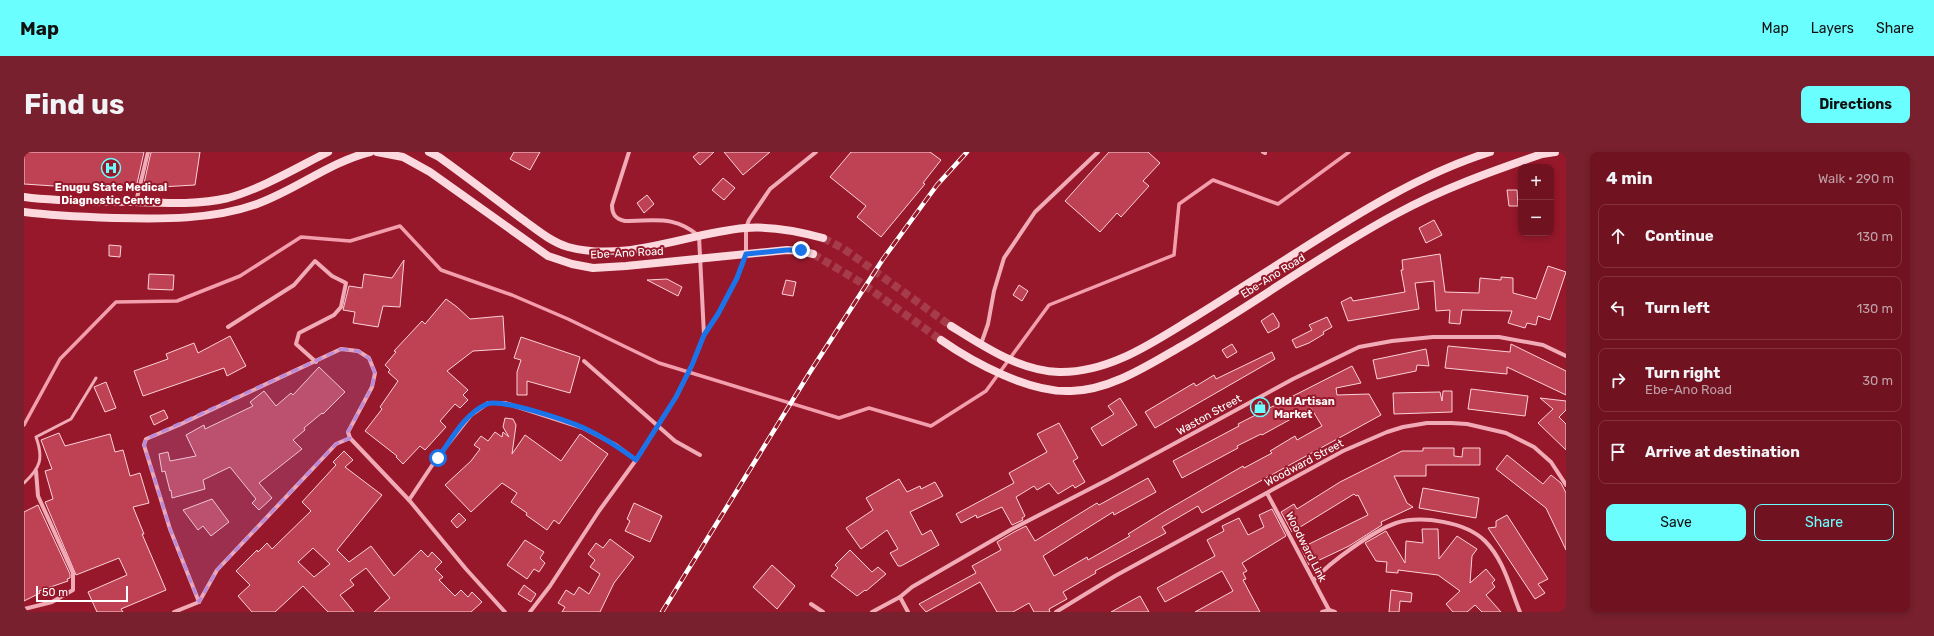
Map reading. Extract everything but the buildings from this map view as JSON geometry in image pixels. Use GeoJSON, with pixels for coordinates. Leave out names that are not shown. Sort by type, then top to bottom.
{"type":"FeatureCollection","features":[{"type":"Feature","properties":{"kind":"main road"},"geometry":{"type":"LineString","coordinates":[[24,197],[57,201],[155,203],[204,201],[230,197],[275,179],[328,152]]}},
{"type":"Feature","properties":{"kind":"main road"},"geometry":{"type":"LineString","coordinates":[[24,212],[81,217],[145,218],[180,217],[233,210],[256,204],[280,195],[346,160],[370,152]]}},
{"type":"Feature","properties":{"kind":"main road","name":"Ebe-Ano Road"},"geometry":{"type":"LineString","coordinates":[[377,152],[403,157],[430,172],[494,219],[548,256],[557,260],[593,268],[787,250],[801,250],[813,254]]}},
{"type":"Feature","properties":{"kind":"main road","name":"Ebe-Ano Road"},"geometry":{"type":"LineString","coordinates":[[429,152],[439,157],[545,235],[568,247],[623,251],[746,228],[807,233],[823,238]]}},
{"type":"Feature","properties":{"kind":"main road","name":"Ebe-Ano Road"},"geometry":{"type":"LineString","coordinates":[[981,345],[1002,356],[1036,369],[1059,372],[1101,367],[1128,356],[1161,338],[1366,210],[1432,175],[1490,152]]}},
{"type":"Feature","properties":{"kind":"main road","name":"Ebe-Ano Road"},"geometry":{"type":"LineString","coordinates":[[941,340],[958,353],[1001,374],[1055,391],[1087,390],[1144,368],[1212,328],[1396,214],[1471,178],[1542,154],[1555,152]]}},
{"type":"Feature","properties":{"kind":"main road"},"geometry":{"type":"LineString","coordinates":[[951,326],[981,345]]}},
{"type":"Feature","properties":{"kind":"street"},"geometry":{"type":"LineString","coordinates":[[136,202],[148,152]]}},
{"type":"Feature","properties":{"kind":"street"},"geometry":{"type":"LineString","coordinates":[[629,152],[612,205],[614,216],[625,220],[674,221],[682,224],[699,236],[704,335]]}},
{"type":"Feature","properties":{"kind":"street"},"geometry":{"type":"LineString","coordinates":[[530,612],[550,586],[599,511],[636,460],[676,397],[692,365],[704,335],[737,278],[746,254],[746,228],[749,220],[770,189],[816,152]]}},
{"type":"Feature","properties":{"kind":"street"},"geometry":{"type":"LineString","coordinates":[[981,345],[988,324],[994,290],[1004,258],[1035,212],[1098,152]]}},
{"type":"Feature","properties":{"kind":"street"},"geometry":{"type":"LineString","coordinates":[[228,327],[294,285],[315,261],[332,276],[346,283],[341,307],[334,315],[299,333],[296,344],[316,362]]}},
{"type":"Feature","properties":{"kind":"street","name":"Waston Street"},"geometry":{"type":"LineString","coordinates":[[872,612],[900,596],[912,586],[1012,529],[1109,479],[1293,379],[1358,347],[1392,340],[1433,337],[1499,337],[1543,345],[1566,356]]}},
{"type":"Feature","properties":{"kind":"street"},"geometry":{"type":"LineString","coordinates":[[199,602],[170,528],[144,445],[146,438],[316,362],[341,349],[358,350],[369,358],[375,373],[372,388],[348,432],[350,438],[409,500],[466,569],[505,612]]}},
{"type":"Feature","properties":{"kind":"street"},"geometry":{"type":"LineString","coordinates":[[584,360],[675,441],[700,455]]}},
{"type":"Feature","properties":{"kind":"street"},"geometry":{"type":"LineString","coordinates":[[409,500],[438,458],[471,415],[488,403],[505,403],[583,428],[616,446],[636,460]]}},
{"type":"Feature","properties":{"kind":"street","name":"Woodward Street"},"geometry":{"type":"LineString","coordinates":[[1056,612],[1115,576],[1343,451],[1387,432],[1403,427],[1427,423],[1467,424],[1506,433],[1534,447],[1551,462],[1566,485]]}},
{"type":"Feature","properties":{"kind":"street"},"geometry":{"type":"LineString","coordinates":[[174,612],[199,602],[217,570],[336,444],[350,438]]}},
{"type":"Feature","properties":{"kind":"street"},"geometry":{"type":"LineString","coordinates":[[24,609],[52,602],[73,590],[74,582],[73,573],[38,496],[36,471]]}},
{"type":"Feature","properties":{"kind":"street","name":"Woodward Link"},"geometry":{"type":"LineString","coordinates":[[1267,493],[1329,610]]}},
{"type":"Feature","properties":{"kind":"street"},"geometry":{"type":"LineString","coordinates":[[1314,580],[1362,541],[1396,523],[1410,520],[1444,522],[1458,525],[1473,532],[1485,541],[1500,560],[1520,612]]}},
{"type":"Feature","properties":{"kind":"street"},"geometry":{"type":"LineString","coordinates":[[900,596],[908,612]]}},
{"type":"Feature","properties":{"kind":"street"},"geometry":{"type":"LineString","coordinates":[[811,604],[823,612]]}},
{"type":"Feature","properties":{"kind":"street"},"geometry":{"type":"LineString","coordinates":[[1322,612],[1329,610],[1335,612]]}},
{"type":"Feature","properties":{"kind":"lane"},"geometry":{"type":"LineString","coordinates":[[24,483],[36,471],[41,451],[36,437],[71,419],[96,378]]}},
{"type":"Feature","properties":{"kind":"highlighted area"},"geometry":{"type":"Polygon","coordinates":[[[341,349],[358,351],[369,358],[375,373],[372,387],[348,432],[350,438],[336,444],[217,570],[199,602],[170,529],[144,445],[146,439],[341,349]]]}},
{"type":"Feature","properties":{"kind":"waterway"},"geometry":{"type":"LineString","coordinates":[[24,425],[60,359],[116,302],[177,301],[240,276],[301,237],[350,241],[400,226],[441,270],[512,295],[568,319],[659,363],[839,418],[869,408],[931,426],[986,391],[1049,305],[1174,255],[1179,204],[1213,180],[1278,204],[1349,152]]}},
{"type":"Feature","properties":{"kind":"tunnel"},"geometry":{"type":"LineString","coordinates":[[823,238],[844,249],[951,326]]}},
{"type":"Feature","properties":{"kind":"tunnel"},"geometry":{"type":"LineString","coordinates":[[813,254],[860,282],[941,340]]}},
{"type":"Feature","properties":{"kind":"railway"},"geometry":{"type":"LineString","coordinates":[[662,612],[810,372],[883,259],[937,185],[967,152]]}},
{"type":"Feature","properties":{"kind":"place","name":"Enugu State Medical Diagnostic Centre"},"geometry":{"type":"Point","coordinates":[111,168]}},
{"type":"Feature","properties":{"kind":"place","name":"Old Artisan Market"},"geometry":{"type":"Point","coordinates":[1260,407]}},
{"type":"Feature","properties":{"kind":"route"},"geometry":{"type":"LineString","coordinates":[[438,458],[471,415],[488,403],[497,402],[543,414],[583,428],[616,446],[636,460],[676,397],[692,365],[704,335],[718,314],[737,278],[746,254],[776,250],[801,250]]}}]}
